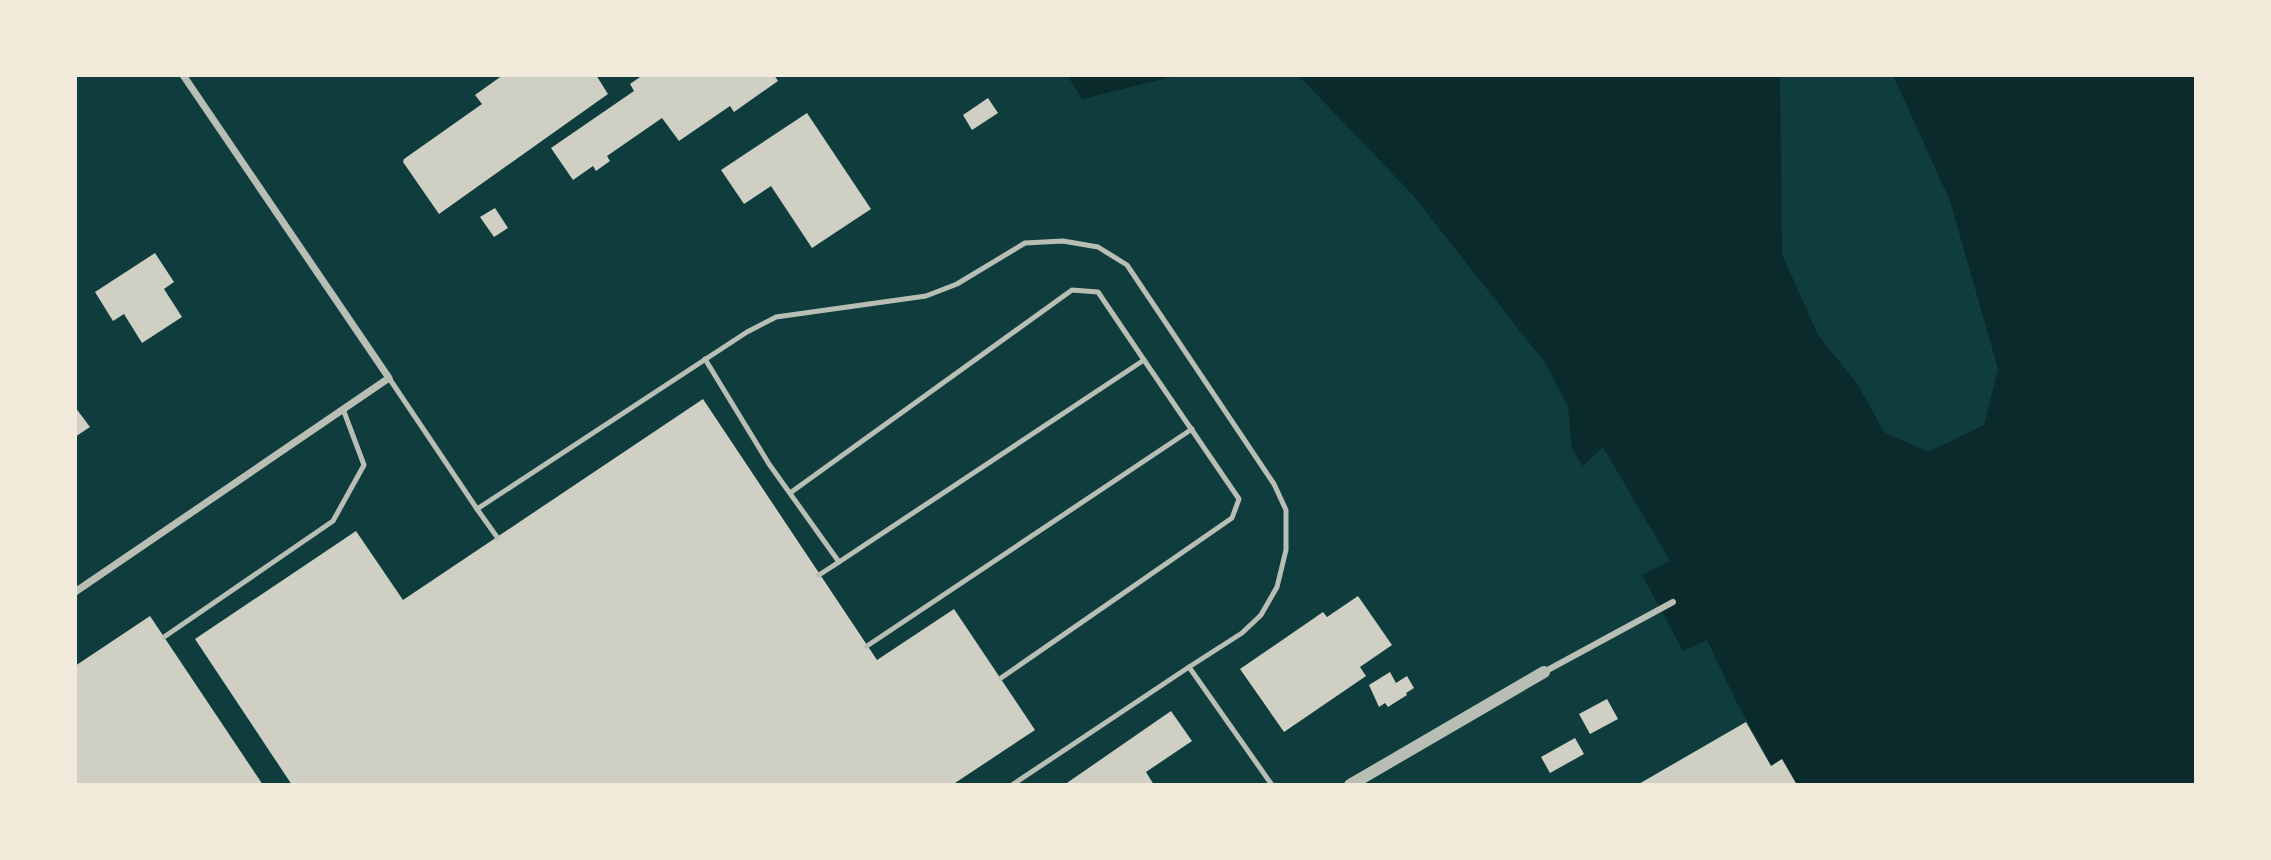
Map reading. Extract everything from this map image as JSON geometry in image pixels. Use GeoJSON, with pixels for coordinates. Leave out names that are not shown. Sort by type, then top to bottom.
{"type":"FeatureCollection","features":[{"type":"Feature","properties":{"kind":"street"},"geometry":{"type":"LineString","coordinates":[[75,592],[389,378],[183,75]]}},
{"type":"Feature","properties":{"kind":"street"},"geometry":{"type":"LineString","coordinates":[[1358,783],[1544,672],[1674,602]]}},
{"type":"Feature","properties":{"kind":"lane"},"geometry":{"type":"LineString","coordinates":[[477,509],[747,332],[776,317],[926,296],[957,284],[1025,243],[1063,241],[1098,247],[1127,265],[1275,484],[1286,510],[1286,550],[1277,587],[1261,615],[1242,633],[1012,785]]}},
{"type":"Feature","properties":{"kind":"lane"},"geometry":{"type":"LineString","coordinates":[[790,493],[1072,290],[1098,292],[1239,499],[1231,518],[1001,678]]}},
{"type":"Feature","properties":{"kind":"lane"},"geometry":{"type":"LineString","coordinates":[[705,359],[769,464],[839,562]]}},
{"type":"Feature","properties":{"kind":"lane"},"geometry":{"type":"LineString","coordinates":[[819,575],[1144,360]]}},
{"type":"Feature","properties":{"kind":"lane"},"geometry":{"type":"LineString","coordinates":[[389,378],[497,537]]}},
{"type":"Feature","properties":{"kind":"lane"},"geometry":{"type":"LineString","coordinates":[[164,637],[333,521],[364,465],[343,409]]}},
{"type":"Feature","properties":{"kind":"lane"},"geometry":{"type":"LineString","coordinates":[[867,646],[1192,429]]}},
{"type":"Feature","properties":{"kind":"lane"},"geometry":{"type":"LineString","coordinates":[[1189,667],[1272,785]]}},
{"type":"Feature","properties":{"kind":"water"},"geometry":{"type":"Polygon","coordinates":[[[1067,75],[1179,75],[1082,99],[1067,75]]]}},
{"type":"Feature","properties":{"kind":"water"},"geometry":{"type":"Polygon","coordinates":[[[1298,75],[1780,75],[1782,254],[1818,335],[1858,385],[1884,432],[1928,452],[1984,425],[1998,369],[1950,201],[1893,75],[2196,75],[2196,785],[1783,785],[1736,701],[1707,640],[1683,651],[1642,575],[1670,561],[1603,447],[1583,466],[1572,449],[1568,407],[1546,364],[1412,194],[1298,75]]]}},
{"type":"Feature","properties":{"kind":"building"},"geometry":{"type":"Polygon","coordinates":[[[503,75],[596,75],[608,94],[439,214],[403,162],[404,159],[482,104],[475,95],[503,75]]]}},
{"type":"Feature","properties":{"kind":"building"},"geometry":{"type":"Polygon","coordinates":[[[643,75],[774,75],[778,81],[734,112],[730,106],[679,141],[662,118],[607,156],[610,161],[596,171],[593,166],[573,180],[551,148],[634,91],[630,84],[643,75]]]}},
{"type":"Feature","properties":{"kind":"building"},"geometry":{"type":"Polygon","coordinates":[[[988,98],[998,113],[972,130],[963,115],[988,98]]]}},
{"type":"Feature","properties":{"kind":"building"},"geometry":{"type":"Polygon","coordinates":[[[807,113],[871,209],[812,248],[771,186],[744,204],[721,170],[807,113]]]}},
{"type":"Feature","properties":{"kind":"building"},"geometry":{"type":"Polygon","coordinates":[[[495,208],[508,228],[494,237],[480,217],[495,208]]]}},
{"type":"Feature","properties":{"kind":"building"},"geometry":{"type":"Polygon","coordinates":[[[155,253],[174,282],[164,289],[182,317],[142,343],[124,314],[113,321],[95,292],[155,253]]]}},
{"type":"Feature","properties":{"kind":"building"},"geometry":{"type":"Polygon","coordinates":[[[703,399],[877,660],[954,609],[1035,730],[952,785],[292,785],[195,639],[356,531],[403,600],[703,399]]]}},
{"type":"Feature","properties":{"kind":"building"},"geometry":{"type":"Polygon","coordinates":[[[75,407],[90,427],[75,437],[75,407]]]}},
{"type":"Feature","properties":{"kind":"building"},"geometry":{"type":"Polygon","coordinates":[[[1358,596],[1392,645],[1360,667],[1366,676],[1284,732],[1240,669],[1323,612],[1327,617],[1358,596]]]}},
{"type":"Feature","properties":{"kind":"building"},"geometry":{"type":"Polygon","coordinates":[[[150,616],[263,785],[75,785],[75,666],[150,616]]]}},
{"type":"Feature","properties":{"kind":"building"},"geometry":{"type":"Polygon","coordinates":[[[1390,672],[1396,683],[1407,676],[1414,688],[1388,707],[1385,703],[1379,707],[1369,685],[1390,672]]]}},
{"type":"Feature","properties":{"kind":"building"},"geometry":{"type":"Polygon","coordinates":[[[1607,699],[1618,719],[1590,734],[1579,714],[1607,699]]]}},
{"type":"Feature","properties":{"kind":"building"},"geometry":{"type":"Polygon","coordinates":[[[1171,711],[1192,741],[1146,772],[1154,785],[1064,785],[1171,711]]]}},
{"type":"Feature","properties":{"kind":"building"},"geometry":{"type":"Polygon","coordinates":[[[1746,722],[1771,766],[1782,759],[1797,785],[1637,785],[1746,722]]]}},
{"type":"Feature","properties":{"kind":"building"},"geometry":{"type":"Polygon","coordinates":[[[1575,738],[1584,754],[1550,773],[1541,757],[1575,738]]]}}]}
